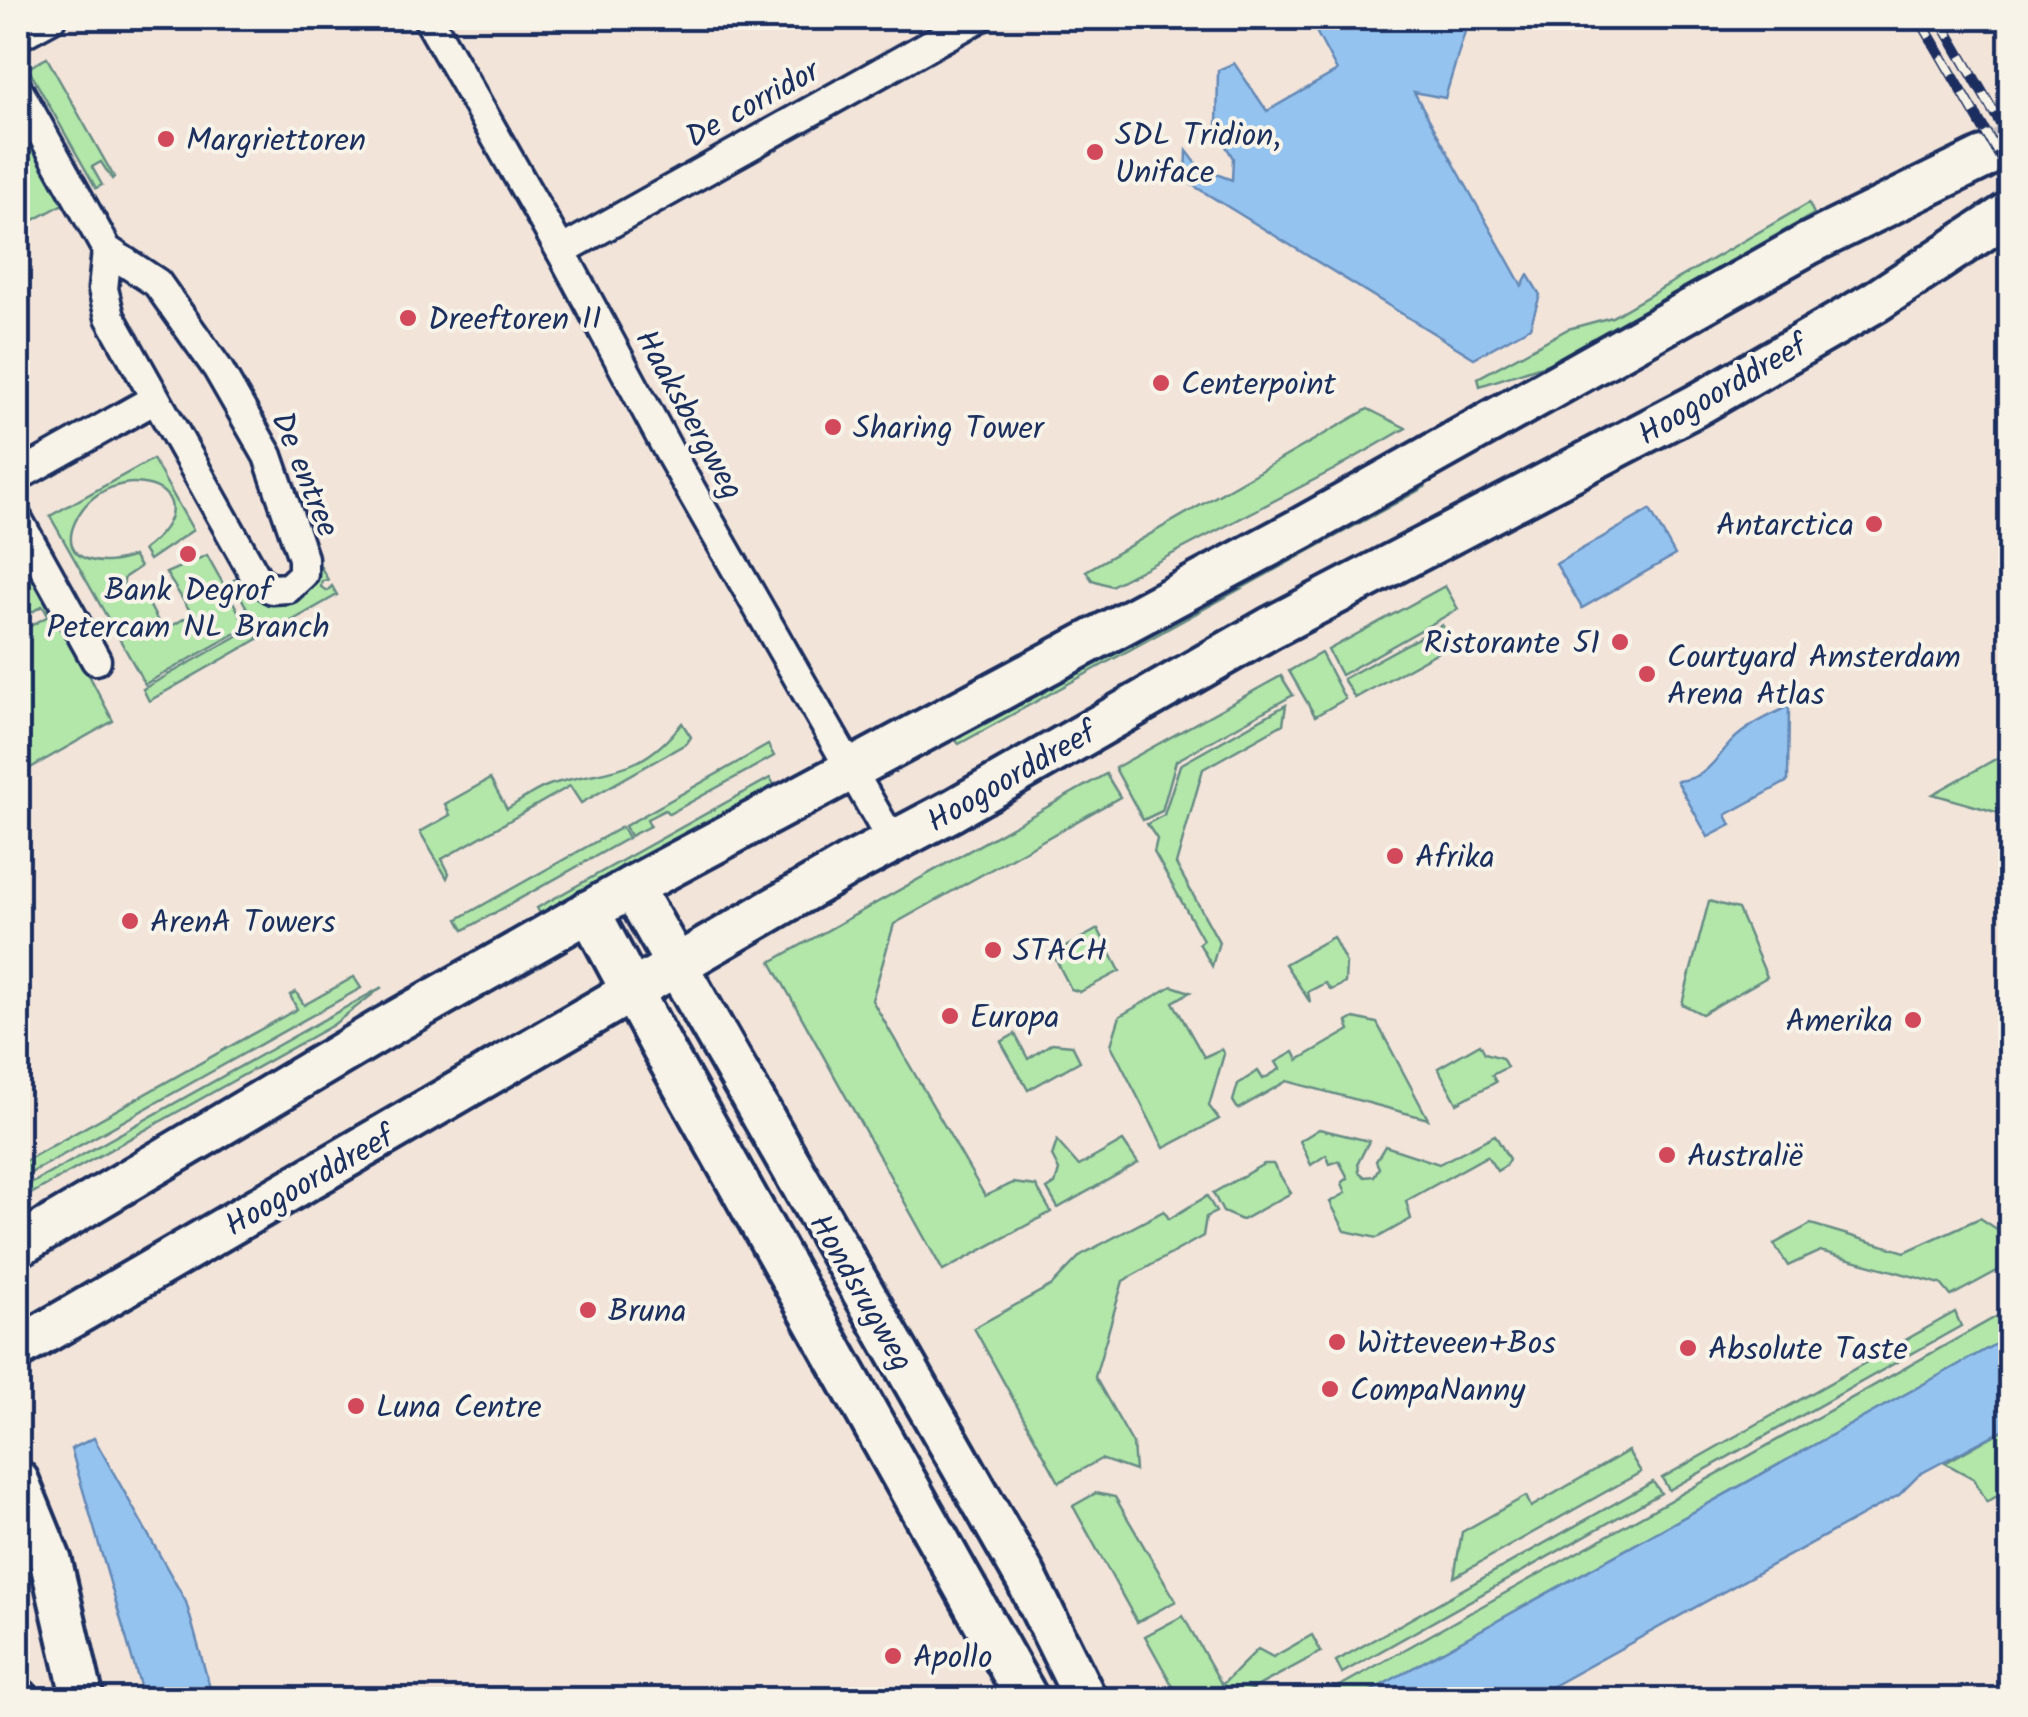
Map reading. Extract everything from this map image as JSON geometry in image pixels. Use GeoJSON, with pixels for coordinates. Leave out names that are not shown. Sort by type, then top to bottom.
{"type":"FeatureCollection","features":[{"type":"Feature","properties":{"kind":"street"},"geometry":{"type":"LineString","coordinates":[[18,36],[51,18]]}},
{"type":"Feature","properties":{"kind":"street","name":"Haaksbergweg"},"geometry":{"type":"LineString","coordinates":[[428,18],[561,251],[668,450],[893,843]]}},
{"type":"Feature","properties":{"kind":"street","name":"De corridor"},"geometry":{"type":"LineString","coordinates":[[561,251],[978,18]]}},
{"type":"Feature","properties":{"kind":"street","name":"De entree"},"geometry":{"type":"LineString","coordinates":[[18,90],[107,250],[157,283],[218,369],[260,442],[304,558],[303,574],[294,584],[275,590],[258,579],[155,399],[110,317],[103,289],[107,250]]}},
{"type":"Feature","properties":{"kind":"street"},"geometry":{"type":"LineString","coordinates":[[18,1246],[632,887],[1319,519],[1808,244],[1983,158]]}},
{"type":"Feature","properties":{"kind":"street","name":"Hoogoorddreef"},"geometry":{"type":"LineString","coordinates":[[18,1348],[847,866],[1270,628],[1695,406],[1875,302],[2009,213]]}},
{"type":"Feature","properties":{"kind":"street"},"geometry":{"type":"LineString","coordinates":[[18,476],[155,399]]}},
{"type":"Feature","properties":{"kind":"street"},"geometry":{"type":"LineString","coordinates":[[18,520],[96,660]]}},
{"type":"Feature","properties":{"kind":"street","name":"Hondsrugweg"},"geometry":{"type":"LineString","coordinates":[[632,887],[1026,1578],[1086,1700]]}},
{"type":"Feature","properties":{"kind":"street","name":"Hondsrugweg"},"geometry":{"type":"LineString","coordinates":[[589,911],[1028,1700]]}},
{"type":"Feature","properties":{"kind":"street"},"geometry":{"type":"LineString","coordinates":[[18,1481],[51,1562],[83,1700]]}},
{"type":"Feature","properties":{"kind":"green space"},"geometry":{"type":"Polygon","coordinates":[[[47,58],[114,177],[101,162],[92,167],[102,185],[96,188],[28,68],[47,58]]]}},
{"type":"Feature","properties":{"kind":"green space"},"geometry":{"type":"Polygon","coordinates":[[[18,115],[67,202],[32,221],[18,196],[18,159],[24,152],[18,148],[18,115]]]}},
{"type":"Feature","properties":{"kind":"green space"},"geometry":{"type":"Polygon","coordinates":[[[1809,203],[1814,214],[1548,364],[1480,386],[1478,378],[1568,329],[1612,317],[1809,203]]]}},
{"type":"Feature","properties":{"kind":"green space"},"geometry":{"type":"Polygon","coordinates":[[[1368,409],[1406,428],[1111,586],[1092,580],[1086,571],[1368,409]]]}},
{"type":"Feature","properties":{"kind":"green space"},"geometry":{"type":"Polygon","coordinates":[[[153,459],[193,530],[149,560],[143,550],[165,528],[172,509],[166,495],[152,486],[132,483],[110,488],[90,500],[75,522],[72,547],[78,554],[98,562],[133,556],[140,567],[125,577],[123,585],[128,589],[139,585],[163,631],[192,614],[166,573],[207,555],[247,627],[145,684],[50,516],[153,459]]]}},
{"type":"Feature","properties":{"kind":"green space"},"geometry":{"type":"Polygon","coordinates":[[[1425,487],[959,744],[954,738],[1400,491],[1425,487]]]}},
{"type":"Feature","properties":{"kind":"green space"},"geometry":{"type":"Polygon","coordinates":[[[306,540],[328,580],[322,581],[321,587],[327,591],[332,586],[337,595],[263,637],[232,581],[247,573],[275,597],[306,540]]]}},
{"type":"Feature","properties":{"kind":"green space"},"geometry":{"type":"Polygon","coordinates":[[[18,543],[53,606],[45,610],[42,606],[19,620],[25,629],[54,608],[113,721],[18,775],[18,576],[21,570],[18,543]]]}},
{"type":"Feature","properties":{"kind":"green space"},"geometry":{"type":"Polygon","coordinates":[[[1445,586],[1458,609],[1341,675],[1328,650],[1445,586]]]}},
{"type":"Feature","properties":{"kind":"green space"},"geometry":{"type":"Polygon","coordinates":[[[1442,625],[1454,643],[1355,698],[1343,679],[1442,625]]]}},
{"type":"Feature","properties":{"kind":"green space"},"geometry":{"type":"Polygon","coordinates":[[[252,628],[258,639],[149,701],[143,689],[252,628]]]}},
{"type":"Feature","properties":{"kind":"green space"},"geometry":{"type":"Polygon","coordinates":[[[1321,653],[1345,699],[1315,716],[1289,671],[1321,653]]]}},
{"type":"Feature","properties":{"kind":"green space"},"geometry":{"type":"Polygon","coordinates":[[[1281,676],[1293,695],[1176,761],[1162,811],[1143,820],[1115,768],[1281,676]]]}},
{"type":"Feature","properties":{"kind":"green space"},"geometry":{"type":"Polygon","coordinates":[[[1286,705],[1283,724],[1203,769],[1176,864],[1219,942],[1212,966],[1199,943],[1203,940],[1154,852],[1157,839],[1147,824],[1164,815],[1180,765],[1286,705]]]}},
{"type":"Feature","properties":{"kind":"green space"},"geometry":{"type":"Polygon","coordinates":[[[682,723],[691,737],[687,743],[581,803],[570,786],[442,859],[449,873],[447,878],[420,832],[450,815],[445,804],[490,779],[507,809],[550,785],[639,761],[682,723]]]}},
{"type":"Feature","properties":{"kind":"green space"},"geometry":{"type":"Polygon","coordinates":[[[768,745],[774,756],[669,814],[665,810],[647,819],[650,826],[630,836],[625,826],[768,745]]]}},
{"type":"Feature","properties":{"kind":"green space"},"geometry":{"type":"Polygon","coordinates":[[[2010,751],[2010,816],[1933,794],[2010,751]]]}},
{"type":"Feature","properties":{"kind":"green space"},"geometry":{"type":"Polygon","coordinates":[[[1106,774],[1120,797],[894,924],[872,1000],[985,1196],[1013,1183],[1036,1186],[1051,1212],[943,1271],[771,962],[1106,774]]]}},
{"type":"Feature","properties":{"kind":"green space"},"geometry":{"type":"Polygon","coordinates":[[[770,778],[778,791],[545,922],[537,908],[770,778]]]}},
{"type":"Feature","properties":{"kind":"green space"},"geometry":{"type":"Polygon","coordinates":[[[622,827],[628,838],[464,930],[458,919],[622,827]]]}},
{"type":"Feature","properties":{"kind":"green space"},"geometry":{"type":"Polygon","coordinates":[[[1709,901],[1738,909],[1767,977],[1702,1014],[1682,1004],[1709,901]]]}},
{"type":"Feature","properties":{"kind":"green space"},"geometry":{"type":"Polygon","coordinates":[[[1098,929],[1120,971],[1080,992],[1071,989],[1053,954],[1098,929]]]}},
{"type":"Feature","properties":{"kind":"green space"},"geometry":{"type":"Polygon","coordinates":[[[1333,937],[1346,963],[1345,983],[1331,990],[1325,983],[1308,992],[1310,1002],[1285,964],[1333,937]]]}},
{"type":"Feature","properties":{"kind":"green space"},"geometry":{"type":"Polygon","coordinates":[[[354,977],[361,988],[18,1180],[18,1165],[297,1009],[290,995],[296,992],[304,1005],[354,977]]]}},
{"type":"Feature","properties":{"kind":"green space"},"geometry":{"type":"Polygon","coordinates":[[[1172,986],[1190,992],[1173,1002],[1204,1057],[1221,1049],[1224,1054],[1209,1106],[1219,1119],[1164,1148],[1111,1045],[1120,1016],[1172,986]]]}},
{"type":"Feature","properties":{"kind":"green space"},"geometry":{"type":"Polygon","coordinates":[[[382,987],[333,1025],[18,1201],[18,1191],[382,987]]]}},
{"type":"Feature","properties":{"kind":"green space"},"geometry":{"type":"Polygon","coordinates":[[[1354,1018],[1377,1023],[1428,1119],[1287,1081],[1238,1109],[1233,1101],[1238,1084],[1258,1071],[1263,1079],[1280,1069],[1276,1062],[1294,1052],[1298,1060],[1350,1030],[1347,1022],[1354,1018]]]}},
{"type":"Feature","properties":{"kind":"green space"},"geometry":{"type":"Polygon","coordinates":[[[1015,1034],[1028,1059],[1052,1043],[1072,1045],[1080,1061],[1028,1090],[1001,1042],[1015,1034]]]}},
{"type":"Feature","properties":{"kind":"green space"},"geometry":{"type":"Polygon","coordinates":[[[1480,1044],[1485,1053],[1502,1058],[1507,1067],[1492,1075],[1496,1082],[1457,1103],[1438,1068],[1480,1044]]]}},
{"type":"Feature","properties":{"kind":"green space"},"geometry":{"type":"Polygon","coordinates":[[[1319,1129],[1369,1141],[1358,1163],[1359,1172],[1365,1177],[1374,1176],[1379,1168],[1376,1161],[1385,1146],[1439,1164],[1495,1135],[1509,1159],[1497,1171],[1487,1156],[1406,1201],[1411,1219],[1377,1238],[1345,1231],[1330,1202],[1346,1193],[1342,1183],[1348,1178],[1339,1161],[1330,1164],[1326,1155],[1311,1165],[1300,1141],[1319,1129]]]}},
{"type":"Feature","properties":{"kind":"green space"},"geometry":{"type":"Polygon","coordinates":[[[1057,1141],[1079,1166],[1123,1141],[1138,1163],[1058,1208],[1047,1189],[1055,1184],[1059,1170],[1052,1156],[1057,1141]]]}},
{"type":"Feature","properties":{"kind":"green space"},"geometry":{"type":"Polygon","coordinates":[[[1264,1164],[1273,1164],[1291,1193],[1242,1220],[1223,1212],[1213,1193],[1264,1164]]]}},
{"type":"Feature","properties":{"kind":"green space"},"geometry":{"type":"Polygon","coordinates":[[[1207,1196],[1216,1212],[1206,1217],[1203,1236],[1123,1281],[1095,1377],[1133,1444],[1135,1471],[1101,1459],[1059,1482],[974,1328],[1052,1285],[1081,1255],[1164,1211],[1169,1219],[1207,1196]]]}},
{"type":"Feature","properties":{"kind":"green space"},"geometry":{"type":"Polygon","coordinates":[[[1980,1218],[2006,1235],[2010,1231],[2010,1264],[1951,1296],[1941,1284],[1820,1251],[1788,1266],[1774,1244],[1811,1224],[1905,1252],[1980,1218]]]}},
{"type":"Feature","properties":{"kind":"green space"},"geometry":{"type":"Polygon","coordinates":[[[2010,1309],[2010,1336],[1357,1699],[1315,1700],[2010,1309]]]}},
{"type":"Feature","properties":{"kind":"green space"},"geometry":{"type":"Polygon","coordinates":[[[1955,1312],[1961,1326],[1669,1490],[1662,1478],[1955,1312]]]}},
{"type":"Feature","properties":{"kind":"green space"},"geometry":{"type":"Polygon","coordinates":[[[2010,1426],[2010,1488],[1987,1502],[1974,1479],[1945,1463],[2010,1426]]]}},
{"type":"Feature","properties":{"kind":"green space"},"geometry":{"type":"Polygon","coordinates":[[[1628,1451],[1641,1472],[1454,1577],[1462,1532],[1526,1496],[1531,1507],[1628,1451]]]}},
{"type":"Feature","properties":{"kind":"green space"},"geometry":{"type":"Polygon","coordinates":[[[1653,1482],[1661,1493],[1342,1673],[1336,1661],[1653,1482]]]}},
{"type":"Feature","properties":{"kind":"green space"},"geometry":{"type":"Polygon","coordinates":[[[1096,1493],[1115,1497],[1176,1601],[1137,1622],[1073,1506],[1096,1493]]]}},
{"type":"Feature","properties":{"kind":"green space"},"geometry":{"type":"Polygon","coordinates":[[[1183,1616],[1222,1685],[1258,1649],[1273,1657],[1312,1635],[1321,1652],[1234,1699],[1180,1699],[1145,1636],[1183,1616]]]}},
{"type":"Feature","properties":{"kind":"water"},"geometry":{"type":"Polygon","coordinates":[[[1309,18],[1469,18],[1445,98],[1414,92],[1522,286],[1528,275],[1540,295],[1530,327],[1474,358],[1186,181],[1187,151],[1200,168],[1232,180],[1233,158],[1217,131],[1218,70],[1234,63],[1267,111],[1337,71],[1309,18]]]}},
{"type":"Feature","properties":{"kind":"water"},"geometry":{"type":"Polygon","coordinates":[[[1650,510],[1675,555],[1582,608],[1556,564],[1650,510]]]}},
{"type":"Feature","properties":{"kind":"water"},"geometry":{"type":"Polygon","coordinates":[[[1789,706],[1788,781],[1726,815],[1731,825],[1708,837],[1677,781],[1703,772],[1739,735],[1789,706]]]}},
{"type":"Feature","properties":{"kind":"water"},"geometry":{"type":"Polygon","coordinates":[[[2010,1336],[2010,1426],[1920,1474],[1899,1495],[1529,1699],[1357,1699],[2010,1336]]]}},
{"type":"Feature","properties":{"kind":"water"},"geometry":{"type":"Polygon","coordinates":[[[94,1438],[186,1602],[213,1699],[144,1699],[71,1449],[94,1438]]]}},
{"type":"Feature","properties":{"kind":"tunnel"},"geometry":{"type":"LineString","coordinates":[[1983,158],[2010,143]]}},
{"type":"Feature","properties":{"kind":"railway"},"geometry":{"type":"LineString","coordinates":[[1919,18],[2010,174]]}},
{"type":"Feature","properties":{"kind":"railway"},"geometry":{"type":"LineString","coordinates":[[1939,18],[2010,140]]}},
{"type":"Feature","properties":{"kind":"place","name":"Margriettoren"},"geometry":{"type":"Point","coordinates":[166,139]}},
{"type":"Feature","properties":{"kind":"place","name":"SDL Tridion, Uniface"},"geometry":{"type":"Point","coordinates":[1095,152]}},
{"type":"Feature","properties":{"kind":"place","name":"Dreeftoren II"},"geometry":{"type":"Point","coordinates":[408,318]}},
{"type":"Feature","properties":{"kind":"place","name":"Centerpoint"},"geometry":{"type":"Point","coordinates":[1161,383]}},
{"type":"Feature","properties":{"kind":"place","name":"Sharing Tower"},"geometry":{"type":"Point","coordinates":[833,427]}},
{"type":"Feature","properties":{"kind":"place","name":"Antarctica"},"geometry":{"type":"Point","coordinates":[1874,524]}},
{"type":"Feature","properties":{"kind":"place","name":"Bank Degrof Petercam NL Branch"},"geometry":{"type":"Point","coordinates":[188,554]}},
{"type":"Feature","properties":{"kind":"place","name":"Ristorante 51"},"geometry":{"type":"Point","coordinates":[1620,642]}},
{"type":"Feature","properties":{"kind":"place","name":"Courtyard Amsterdam Arena Atlas"},"geometry":{"type":"Point","coordinates":[1647,674]}},
{"type":"Feature","properties":{"kind":"place","name":"Afrika"},"geometry":{"type":"Point","coordinates":[1395,856]}},
{"type":"Feature","properties":{"kind":"place","name":"ArenA Towers"},"geometry":{"type":"Point","coordinates":[130,921]}},
{"type":"Feature","properties":{"kind":"place","name":"STACH"},"geometry":{"type":"Point","coordinates":[993,950]}},
{"type":"Feature","properties":{"kind":"place","name":"Europa"},"geometry":{"type":"Point","coordinates":[950,1016]}},
{"type":"Feature","properties":{"kind":"place","name":"Amerika"},"geometry":{"type":"Point","coordinates":[1913,1020]}},
{"type":"Feature","properties":{"kind":"place","name":"Australië"},"geometry":{"type":"Point","coordinates":[1667,1155]}},
{"type":"Feature","properties":{"kind":"place","name":"Bruna"},"geometry":{"type":"Point","coordinates":[588,1310]}},
{"type":"Feature","properties":{"kind":"place","name":"Witteveen+Bos"},"geometry":{"type":"Point","coordinates":[1337,1342]}},
{"type":"Feature","properties":{"kind":"place","name":"Absolute Taste"},"geometry":{"type":"Point","coordinates":[1688,1348]}},
{"type":"Feature","properties":{"kind":"place","name":"CompaNanny"},"geometry":{"type":"Point","coordinates":[1330,1389]}},
{"type":"Feature","properties":{"kind":"place","name":"Luna Centre"},"geometry":{"type":"Point","coordinates":[356,1406]}},
{"type":"Feature","properties":{"kind":"place","name":"Apollo"},"geometry":{"type":"Point","coordinates":[893,1656]}}]}
